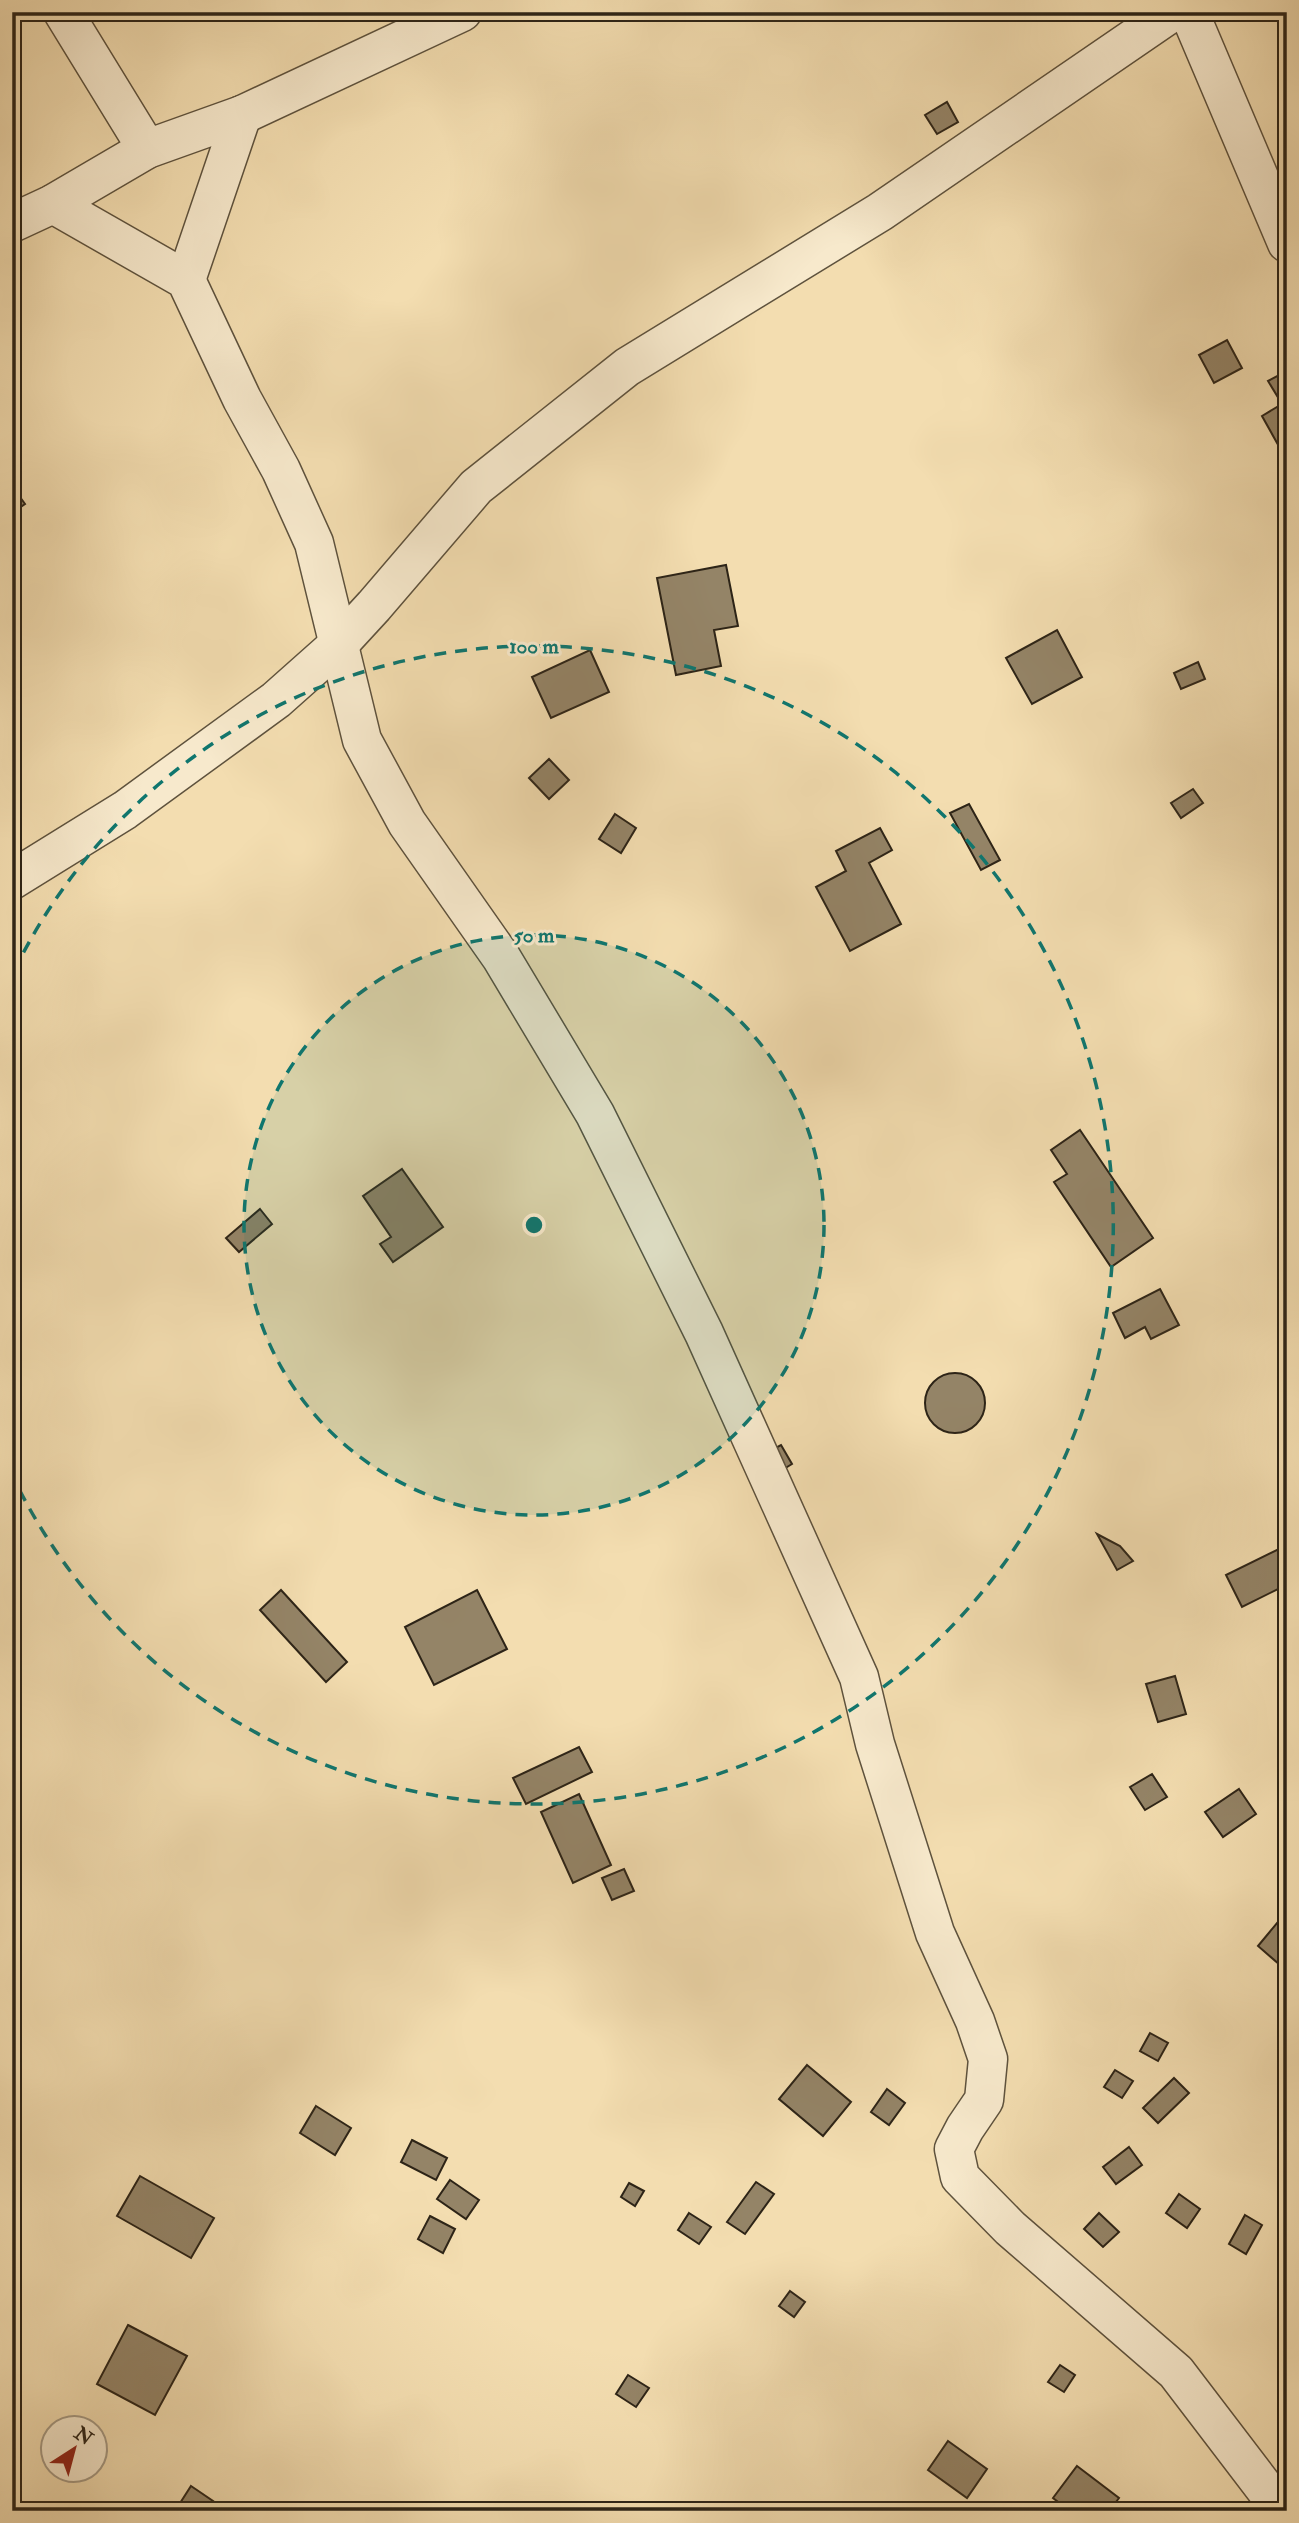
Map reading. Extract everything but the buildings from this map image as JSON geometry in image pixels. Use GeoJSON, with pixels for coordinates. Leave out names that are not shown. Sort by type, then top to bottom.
{"type":"FeatureCollection","features":[{"type":"Feature","properties":{"kind":"street"},"geometry":{"type":"LineString","coordinates":[[63,12],[148,149]]}},
{"type":"Feature","properties":{"kind":"street"},"geometry":{"type":"LineString","coordinates":[[12,223],[53,204],[148,149],[242,115],[462,12]]}},
{"type":"Feature","properties":{"kind":"street"},"geometry":{"type":"LineString","coordinates":[[12,880],[125,810],[276,700],[339,644],[475,487],[627,367],[880,212],[1172,12]]}},
{"type":"Feature","properties":{"kind":"street"},"geometry":{"type":"LineString","coordinates":[[1189,12],[1287,243]]}},
{"type":"Feature","properties":{"kind":"street"},"geometry":{"type":"LineString","coordinates":[[186,280],[242,115]]}},
{"type":"Feature","properties":{"kind":"street"},"geometry":{"type":"LineString","coordinates":[[53,204],[186,280],[242,399],[281,470],[314,543],[362,740],[407,823],[501,957],[595,1114],[704,1333],[859,1677],[875,1744],[935,1933],[975,2021],[988,2059],[984,2100],[965,2127],[954,2149],[960,2177],[1010,2228],[1176,2372],[1282,2511]]}}]}
